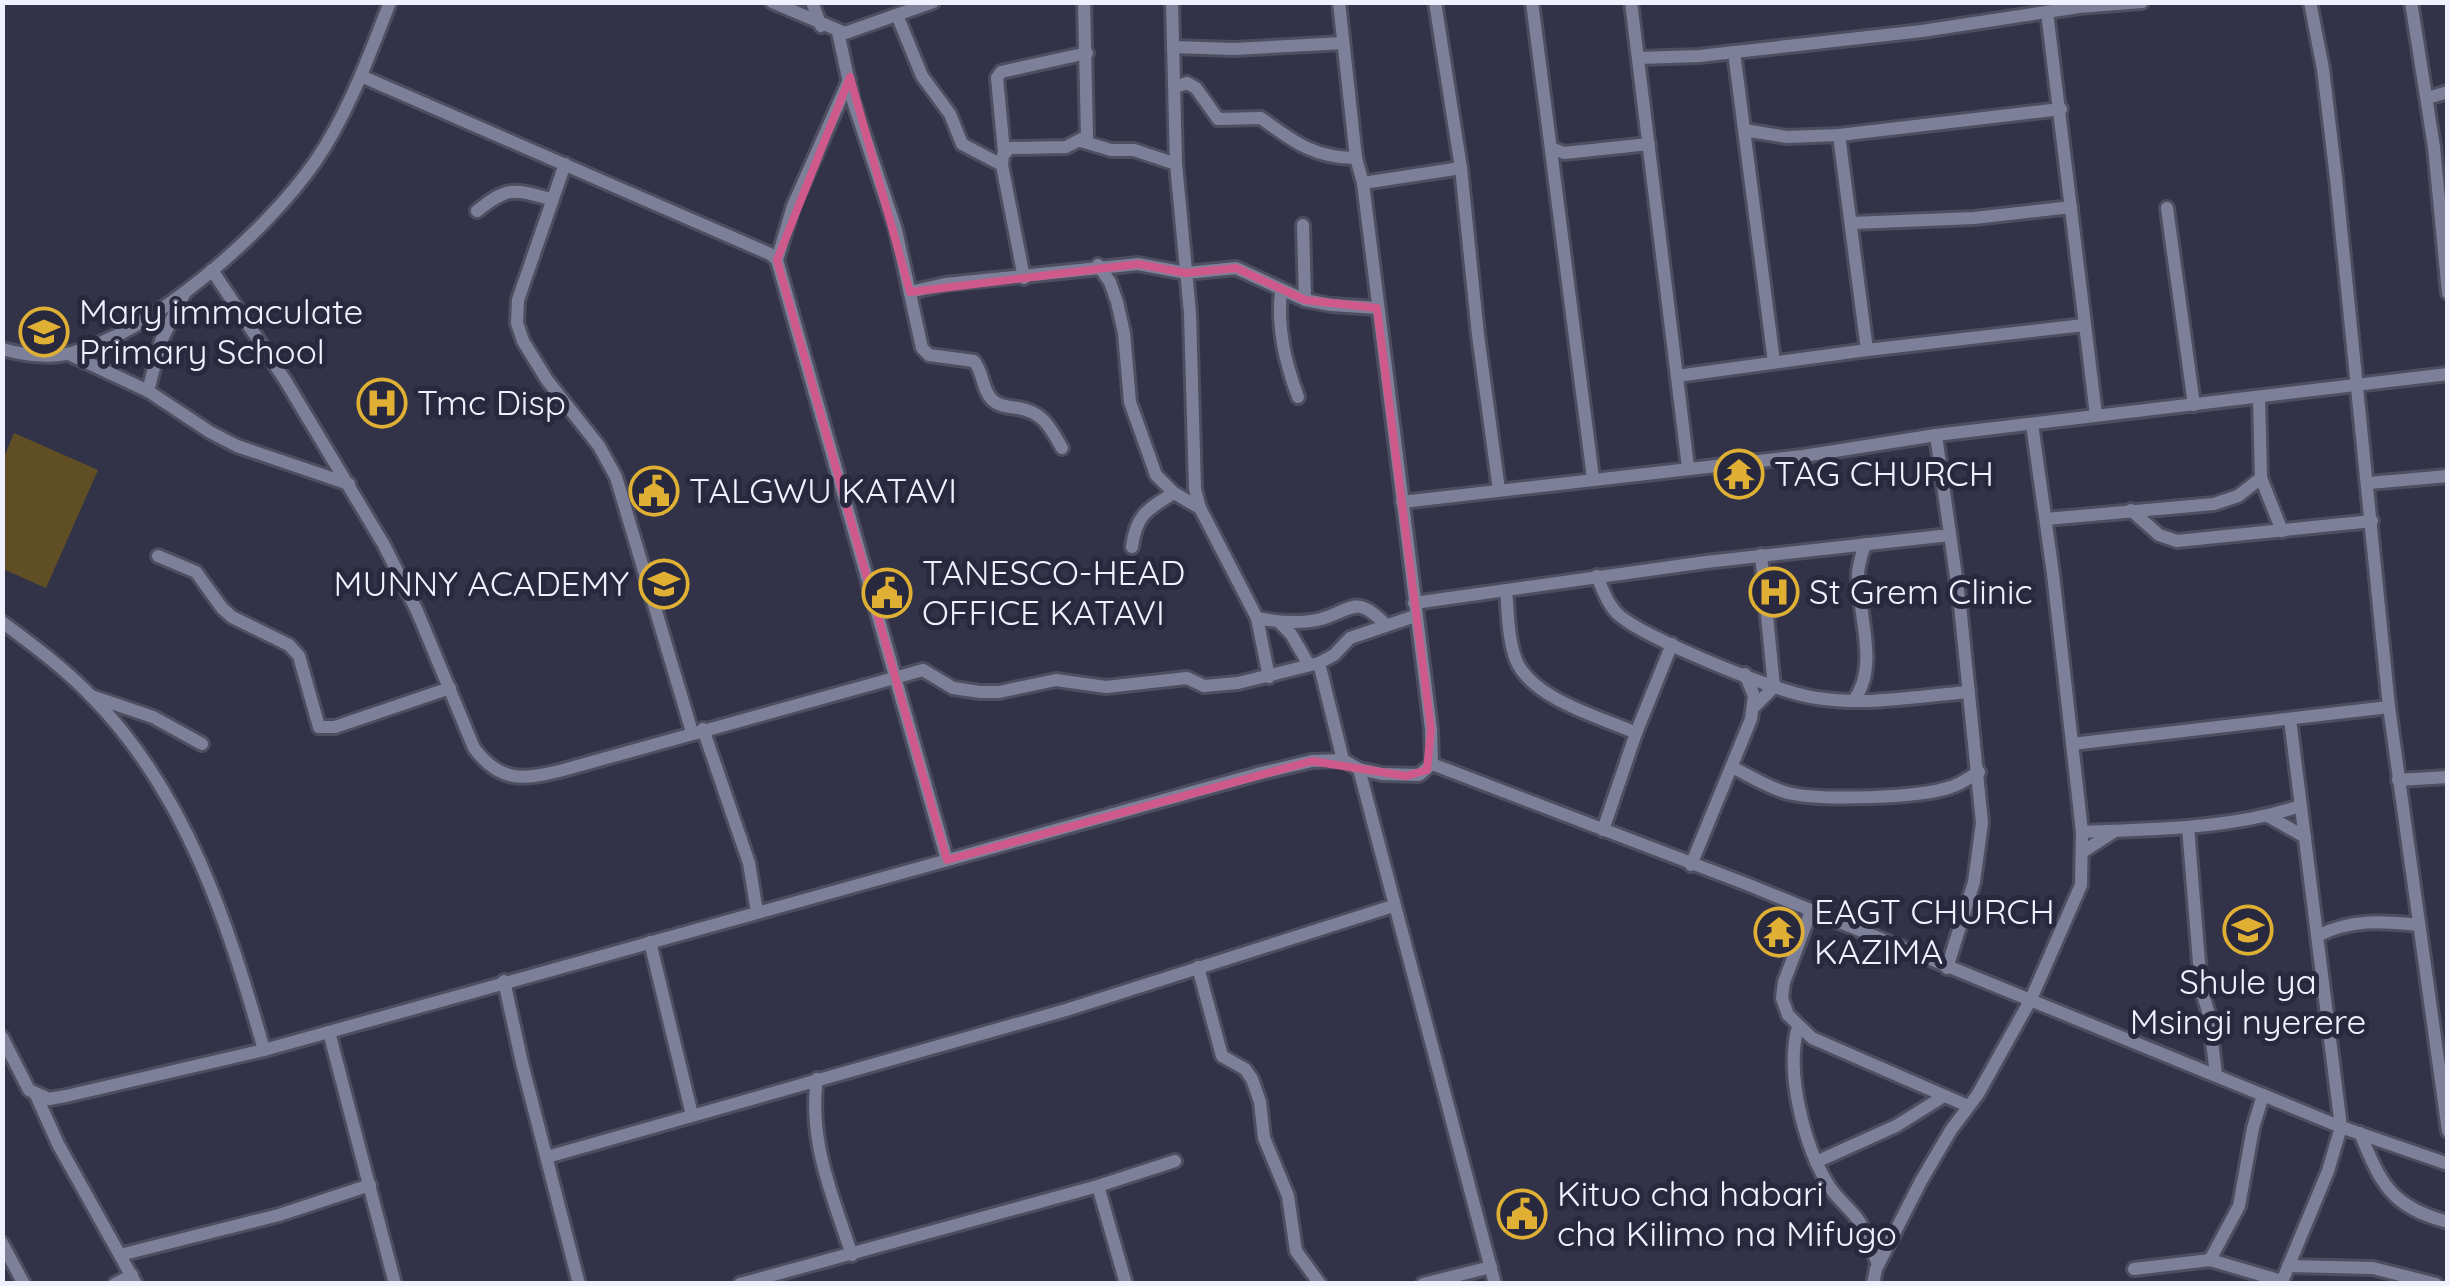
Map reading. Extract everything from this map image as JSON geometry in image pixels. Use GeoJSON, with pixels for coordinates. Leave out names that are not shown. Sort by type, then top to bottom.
{"type":"FeatureCollection","features":[{"type":"Feature","properties":{"kind":"street"},"geometry":{"type":"LineString","coordinates":[[2,349],[46,357],[68,354],[120,333],[212,270],[284,201],[316,160],[361,76],[390,2]]}},
{"type":"Feature","properties":{"kind":"street"},"geometry":{"type":"LineString","coordinates":[[772,2],[838,32],[851,32],[932,2]]}},
{"type":"Feature","properties":{"kind":"street"},"geometry":{"type":"LineString","coordinates":[[812,2],[821,26]]}},
{"type":"Feature","properties":{"kind":"street"},"geometry":{"type":"LineString","coordinates":[[881,2],[883,20]]}},
{"type":"Feature","properties":{"kind":"street"},"geometry":{"type":"LineString","coordinates":[[1003,158],[1010,148],[1066,148],[1081,141],[1089,130],[1084,2]]}},
{"type":"Feature","properties":{"kind":"street"},"geometry":{"type":"LineString","coordinates":[[1172,2],[1176,164],[1186,273],[1195,489],[1200,508],[1257,618],[1269,677]]}},
{"type":"Feature","properties":{"kind":"street"},"geometry":{"type":"LineString","coordinates":[[1339,2],[1431,729],[1432,764]]}},
{"type":"Feature","properties":{"kind":"street"},"geometry":{"type":"LineString","coordinates":[[1435,2],[1461,168],[1478,334],[1500,490]]}},
{"type":"Feature","properties":{"kind":"street"},"geometry":{"type":"LineString","coordinates":[[1532,2],[1593,478]]}},
{"type":"Feature","properties":{"kind":"street"},"geometry":{"type":"LineString","coordinates":[[1631,2],[1688,466]]}},
{"type":"Feature","properties":{"kind":"street"},"geometry":{"type":"LineString","coordinates":[[1638,58],[1734,52],[2142,2]]}},
{"type":"Feature","properties":{"kind":"street"},"geometry":{"type":"LineString","coordinates":[[2310,2],[2323,69],[2359,386],[2389,707],[2447,1122]]}},
{"type":"Feature","properties":{"kind":"street"},"geometry":{"type":"LineString","coordinates":[[2411,2],[2427,98],[2448,293]]}},
{"type":"Feature","properties":{"kind":"street"},"geometry":{"type":"LineString","coordinates":[[2047,12],[2096,416]]}},
{"type":"Feature","properties":{"kind":"street"},"geometry":{"type":"LineString","coordinates":[[897,14],[922,76],[950,114],[960,142],[1003,158]]}},
{"type":"Feature","properties":{"kind":"street"},"geometry":{"type":"LineString","coordinates":[[838,32],[853,101],[886,195],[922,348],[929,355],[974,360],[988,396],[1001,406],[1030,410],[1046,419],[1062,448]]}},
{"type":"Feature","properties":{"kind":"street"},"geometry":{"type":"LineString","coordinates":[[1173,48],[1343,43]]}},
{"type":"Feature","properties":{"kind":"street"},"geometry":{"type":"LineString","coordinates":[[1734,52],[1774,362]]}},
{"type":"Feature","properties":{"kind":"street"},"geometry":{"type":"LineString","coordinates":[[1024,278],[1003,158],[997,78],[1001,72],[1087,53]]}},
{"type":"Feature","properties":{"kind":"street"},"geometry":{"type":"LineString","coordinates":[[361,76],[770,254],[776,260],[946,860]]}},
{"type":"Feature","properties":{"kind":"street"},"geometry":{"type":"LineString","coordinates":[[776,260],[792,206],[850,77]]}},
{"type":"Feature","properties":{"kind":"street"},"geometry":{"type":"LineString","coordinates":[[1175,87],[1187,84],[1196,88],[1218,119],[1262,118],[1284,136],[1326,158],[1356,158]]}},
{"type":"Feature","properties":{"kind":"street"},"geometry":{"type":"LineString","coordinates":[[2427,98],[2448,92]]}},
{"type":"Feature","properties":{"kind":"street"},"geometry":{"type":"LineString","coordinates":[[1744,130],[1787,138],[1839,136],[2061,110]]}},
{"type":"Feature","properties":{"kind":"street"},"geometry":{"type":"LineString","coordinates":[[1839,136],[1868,350]]}},
{"type":"Feature","properties":{"kind":"street"},"geometry":{"type":"LineString","coordinates":[[1081,141],[1111,150],[1134,150],[1176,164]]}},
{"type":"Feature","properties":{"kind":"street"},"geometry":{"type":"LineString","coordinates":[[1551,148],[1564,154],[1649,144]]}},
{"type":"Feature","properties":{"kind":"street"},"geometry":{"type":"LineString","coordinates":[[565,164],[518,300],[517,323],[523,341],[547,380],[599,446],[616,477],[698,731],[745,850],[758,912]]}},
{"type":"Feature","properties":{"kind":"street"},"geometry":{"type":"LineString","coordinates":[[1363,183],[1461,168]]}},
{"type":"Feature","properties":{"kind":"street"},"geometry":{"type":"LineString","coordinates":[[477,211],[502,192],[515,189],[550,199]]}},
{"type":"Feature","properties":{"kind":"street"},"geometry":{"type":"LineString","coordinates":[[1852,223],[1974,218],[2071,207]]}},
{"type":"Feature","properties":{"kind":"street"},"geometry":{"type":"LineString","coordinates":[[2167,208],[2194,404]]}},
{"type":"Feature","properties":{"kind":"street"},"geometry":{"type":"LineString","coordinates":[[1303,225],[1305,300]]}},
{"type":"Feature","properties":{"kind":"street"},"geometry":{"type":"LineString","coordinates":[[910,292],[1098,265],[1138,264],[1186,273],[1236,268],[1305,300],[1376,308]]}},
{"type":"Feature","properties":{"kind":"street"},"geometry":{"type":"LineString","coordinates":[[1098,265],[1117,302],[1130,402],[1156,475],[1200,508]]}},
{"type":"Feature","properties":{"kind":"street"},"geometry":{"type":"LineString","coordinates":[[212,270],[350,484],[417,610],[474,748],[496,770],[516,777],[563,770],[923,670],[953,688],[998,692],[1056,680],[1106,687],[1187,678],[1204,686],[1269,677],[1314,664],[1334,655],[1350,638],[1415,610],[1506,590],[1762,555],[1950,536]]}},
{"type":"Feature","properties":{"kind":"street"},"geometry":{"type":"LineString","coordinates":[[148,391],[160,341],[186,290]]}},
{"type":"Feature","properties":{"kind":"street"},"geometry":{"type":"LineString","coordinates":[[1281,291],[1278,313],[1284,352],[1298,397]]}},
{"type":"Feature","properties":{"kind":"street"},"geometry":{"type":"LineString","coordinates":[[1677,376],[2084,326]]}},
{"type":"Feature","properties":{"kind":"street"},"geometry":{"type":"LineString","coordinates":[[68,354],[148,391],[237,446],[350,484]]}},
{"type":"Feature","properties":{"kind":"street"},"geometry":{"type":"LineString","coordinates":[[1402,502],[1688,466],[1803,456],[1936,435],[2448,374]]}},
{"type":"Feature","properties":{"kind":"street"},"geometry":{"type":"LineString","coordinates":[[2259,397],[2260,478],[2282,530]]}},
{"type":"Feature","properties":{"kind":"street"},"geometry":{"type":"LineString","coordinates":[[1873,1284],[1878,1264],[1924,1177],[2031,999],[2076,899],[2084,851],[2032,424]]}},
{"type":"Feature","properties":{"kind":"street"},"geometry":{"type":"LineString","coordinates":[[1936,435],[1980,796],[1980,850],[1947,968]]}},
{"type":"Feature","properties":{"kind":"street"},"geometry":{"type":"LineString","coordinates":[[2369,483],[2448,476]]}},
{"type":"Feature","properties":{"kind":"street"},"geometry":{"type":"LineString","coordinates":[[2046,520],[2229,500],[2260,478]]}},
{"type":"Feature","properties":{"kind":"street"},"geometry":{"type":"LineString","coordinates":[[1132,546],[1134,526],[1145,511],[1174,492]]}},
{"type":"Feature","properties":{"kind":"street"},"geometry":{"type":"LineString","coordinates":[[2131,510],[2159,535],[2176,540],[2372,521]]}},
{"type":"Feature","properties":{"kind":"street"},"geometry":{"type":"LineString","coordinates":[[1852,701],[1862,686],[1865,667],[1858,574],[1865,544]]}},
{"type":"Feature","properties":{"kind":"street"},"geometry":{"type":"LineString","coordinates":[[1835,547],[1858,574]]}},
{"type":"Feature","properties":{"kind":"street"},"geometry":{"type":"LineString","coordinates":[[1690,865],[1755,706],[1774,686],[1762,555]]}},
{"type":"Feature","properties":{"kind":"street"},"geometry":{"type":"LineString","coordinates":[[158,556],[196,572],[232,617],[289,645],[304,667],[319,727],[335,727],[450,688]]}},
{"type":"Feature","properties":{"kind":"street"},"geometry":{"type":"LineString","coordinates":[[1597,576],[1622,618],[1672,644],[1774,686],[1813,698],[1882,702],[1969,692]]}},
{"type":"Feature","properties":{"kind":"street"},"geometry":{"type":"LineString","coordinates":[[1506,590],[1515,657],[1530,682],[1636,733]]}},
{"type":"Feature","properties":{"kind":"street"},"geometry":{"type":"LineString","coordinates":[[1257,618],[1279,622],[1320,619],[1343,608],[1360,606],[1374,612],[1385,624]]}},
{"type":"Feature","properties":{"kind":"street"},"geometry":{"type":"LineString","coordinates":[[2,622],[92,696],[146,766],[192,843],[223,912],[264,1050]]}},
{"type":"Feature","properties":{"kind":"street"},"geometry":{"type":"LineString","coordinates":[[1279,622],[1314,664],[1344,760]]}},
{"type":"Feature","properties":{"kind":"street"},"geometry":{"type":"LineString","coordinates":[[1603,830],[1672,644]]}},
{"type":"Feature","properties":{"kind":"street"},"geometry":{"type":"LineString","coordinates":[[1665,662],[1691,652]]}},
{"type":"Feature","properties":{"kind":"street"},"geometry":{"type":"LineString","coordinates":[[1865,667],[1882,702]]}},
{"type":"Feature","properties":{"kind":"street"},"geometry":{"type":"LineString","coordinates":[[1745,674],[1755,706]]}},
{"type":"Feature","properties":{"kind":"street"},"geometry":{"type":"LineString","coordinates":[[92,696],[153,717],[202,744]]}},
{"type":"Feature","properties":{"kind":"street"},"geometry":{"type":"LineString","coordinates":[[2072,744],[2389,707]]}},
{"type":"Feature","properties":{"kind":"street"},"geometry":{"type":"LineString","coordinates":[[2134,1269],[2210,1260],[2282,1282],[2328,1171],[2341,1127],[2290,719]]}},
{"type":"Feature","properties":{"kind":"street"},"geometry":{"type":"LineString","coordinates":[[36,1095],[48,1099],[66,1096],[264,1050],[1261,772],[1312,761],[1344,760],[1359,768],[1406,776],[1419,775],[1432,764]]}},
{"type":"Feature","properties":{"kind":"street"},"geometry":{"type":"LineString","coordinates":[[1432,764],[1811,911],[2341,1127],[2448,1164]]}},
{"type":"Feature","properties":{"kind":"street"},"geometry":{"type":"LineString","coordinates":[[1359,768],[1494,1284]]}},
{"type":"Feature","properties":{"kind":"street"},"geometry":{"type":"LineString","coordinates":[[1732,768],[1777,790],[1806,796],[1874,796],[1951,787],[1979,772]]}},
{"type":"Feature","properties":{"kind":"street"},"geometry":{"type":"LineString","coordinates":[[2398,780],[2448,776]]}},
{"type":"Feature","properties":{"kind":"street"},"geometry":{"type":"LineString","coordinates":[[1951,787],[1980,796]]}},
{"type":"Feature","properties":{"kind":"street"},"geometry":{"type":"LineString","coordinates":[[2082,832],[2188,827],[2268,816],[2300,806]]}},
{"type":"Feature","properties":{"kind":"street"},"geometry":{"type":"LineString","coordinates":[[2268,816],[2304,837]]}},
{"type":"Feature","properties":{"kind":"street"},"geometry":{"type":"LineString","coordinates":[[2188,827],[2201,987],[2209,1015],[2216,1075]]}},
{"type":"Feature","properties":{"kind":"street"},"geometry":{"type":"LineString","coordinates":[[2084,851],[2115,830]]}},
{"type":"Feature","properties":{"kind":"street"},"geometry":{"type":"LineString","coordinates":[[547,1158],[1066,1010],[1393,906]]}},
{"type":"Feature","properties":{"kind":"street"},"geometry":{"type":"LineString","coordinates":[[1811,911],[1784,982],[1782,998],[1788,1015],[1798,1027],[1827,1045],[1968,1106]]}},
{"type":"Feature","properties":{"kind":"street"},"geometry":{"type":"LineString","coordinates":[[2316,936],[2348,923],[2418,925]]}},
{"type":"Feature","properties":{"kind":"street"},"geometry":{"type":"LineString","coordinates":[[650,942],[692,1114]]}},
{"type":"Feature","properties":{"kind":"street"},"geometry":{"type":"LineString","coordinates":[[1198,967],[1222,1056],[1245,1070],[1255,1087],[1264,1138],[1288,1196],[1296,1251],[1320,1284]]}},
{"type":"Feature","properties":{"kind":"street"},"geometry":{"type":"LineString","coordinates":[[504,981],[580,1284]]}},
{"type":"Feature","properties":{"kind":"street"},"geometry":{"type":"LineString","coordinates":[[1798,1027],[1792,1051],[1795,1083],[1816,1162],[1831,1190],[1860,1223],[1878,1264]]}},
{"type":"Feature","properties":{"kind":"street"},"geometry":{"type":"LineString","coordinates":[[329,1032],[395,1284]]}},
{"type":"Feature","properties":{"kind":"street"},"geometry":{"type":"LineString","coordinates":[[2,1037],[134,1279],[114,1284]]}},
{"type":"Feature","properties":{"kind":"street"},"geometry":{"type":"LineString","coordinates":[[817,1079],[814,1100],[822,1160],[852,1254]]}},
{"type":"Feature","properties":{"kind":"street"},"geometry":{"type":"LineString","coordinates":[[798,1084],[814,1100]]}},
{"type":"Feature","properties":{"kind":"street"},"geometry":{"type":"LineString","coordinates":[[2210,1260],[2239,1206],[2263,1095]]}},
{"type":"Feature","properties":{"kind":"street"},"geometry":{"type":"LineString","coordinates":[[50,1131],[51,1112],[66,1096]]}},
{"type":"Feature","properties":{"kind":"street"},"geometry":{"type":"LineString","coordinates":[[1816,1162],[1870,1139],[1944,1096]]}},
{"type":"Feature","properties":{"kind":"street"},"geometry":{"type":"LineString","coordinates":[[2360,1134],[2390,1194],[2420,1215],[2448,1222]]}},
{"type":"Feature","properties":{"kind":"street"},"geometry":{"type":"LineString","coordinates":[[742,1283],[1098,1186],[1175,1161]]}},
{"type":"Feature","properties":{"kind":"street"},"geometry":{"type":"LineString","coordinates":[[120,1255],[279,1215],[370,1184]]}},
{"type":"Feature","properties":{"kind":"street"},"geometry":{"type":"LineString","coordinates":[[1098,1186],[1126,1284]]}},
{"type":"Feature","properties":{"kind":"street"},"geometry":{"type":"LineString","coordinates":[[2,1243],[24,1284]]}},
{"type":"Feature","properties":{"kind":"street"},"geometry":{"type":"LineString","coordinates":[[2288,1266],[2373,1268],[2436,1284]]}},
{"type":"Feature","properties":{"kind":"street"},"geometry":{"type":"LineString","coordinates":[[1423,1284],[1491,1267]]}},
{"type":"Feature","properties":{"kind":"highlighted area"},"geometry":{"type":"Polygon","coordinates":[[[850,77],[910,292],[1138,264],[1186,273],[1236,268],[1305,300],[1377,308],[1431,729],[1427,770],[1406,776],[1312,761],[947,860],[777,260],[850,77]]]}},
{"type":"Feature","properties":{"kind":"shaded area"},"geometry":{"type":"Polygon","coordinates":[[[14,433],[98,470],[46,588],[3,569],[3,460],[14,433]]]}},
{"type":"Feature","properties":{"kind":"place","name":"Mary immaculate Primary School"},"geometry":{"type":"Point","coordinates":[44,332]}},
{"type":"Feature","properties":{"kind":"place","name":"Tmc Disp"},"geometry":{"type":"Point","coordinates":[382,403]}},
{"type":"Feature","properties":{"kind":"place","name":"TAG CHURCH"},"geometry":{"type":"Point","coordinates":[1739,474]}},
{"type":"Feature","properties":{"kind":"place","name":"TALGWU KATAVI"},"geometry":{"type":"Point","coordinates":[654,491]}},
{"type":"Feature","properties":{"kind":"place","name":"MUNNY ACADEMY"},"geometry":{"type":"Point","coordinates":[664,584]}},
{"type":"Feature","properties":{"kind":"place","name":"St Grem Clinic"},"geometry":{"type":"Point","coordinates":[1774,592]}},
{"type":"Feature","properties":{"kind":"place","name":"TANESCO-HEAD OFFICE KATAVI"},"geometry":{"type":"Point","coordinates":[887,593]}},
{"type":"Feature","properties":{"kind":"place","name":"Shule ya Msingi nyerere"},"geometry":{"type":"Point","coordinates":[2248,930]}},
{"type":"Feature","properties":{"kind":"place","name":"EAGT CHURCH KAZIMA"},"geometry":{"type":"Point","coordinates":[1779,932]}},
{"type":"Feature","properties":{"kind":"place","name":"Kituo cha habari cha Kilimo na Mifugo"},"geometry":{"type":"Point","coordinates":[1522,1214]}}]}
